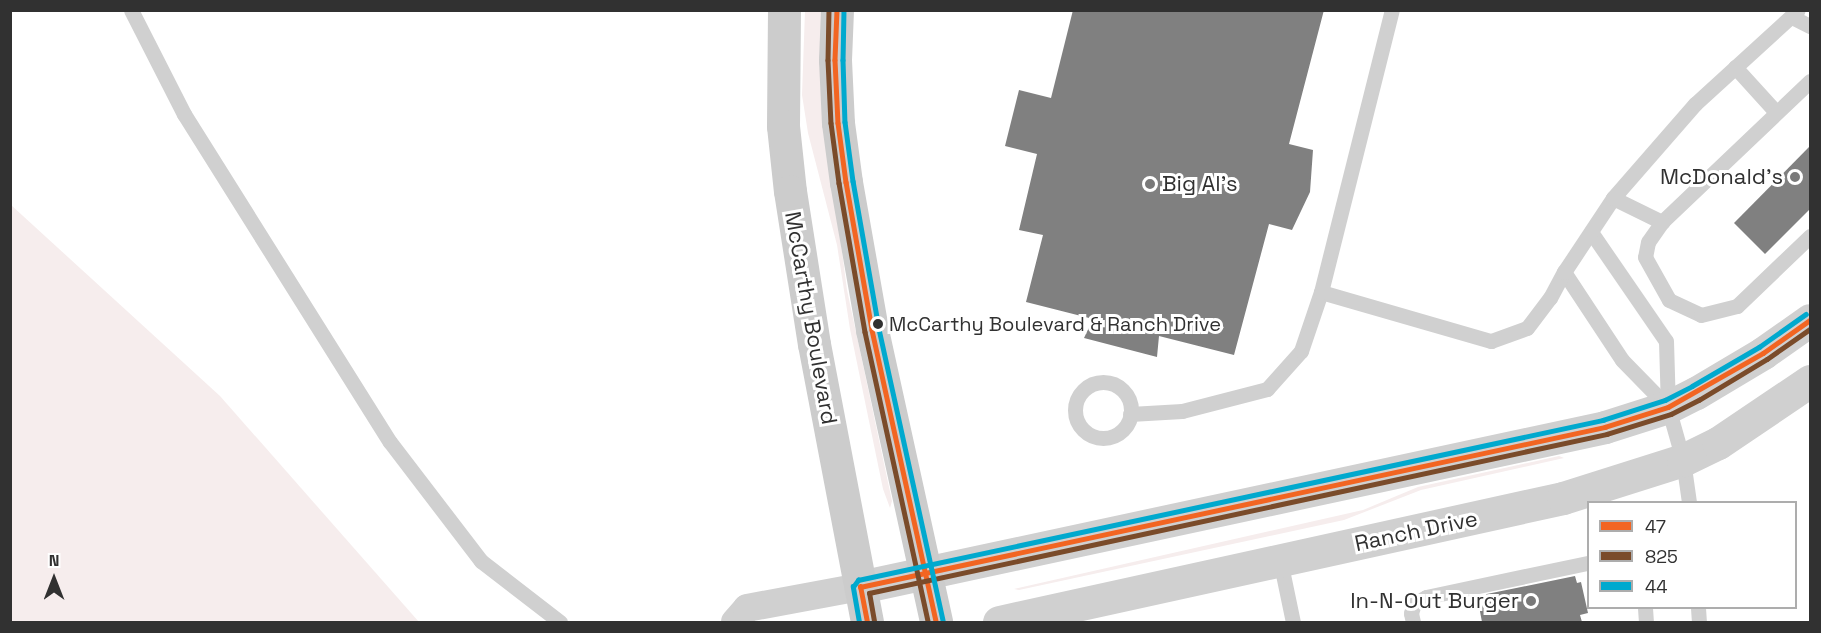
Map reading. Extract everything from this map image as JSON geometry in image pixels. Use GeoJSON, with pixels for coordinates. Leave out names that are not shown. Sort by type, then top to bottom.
{"type":"FeatureCollection","features":[{"type":"Feature","properties":{"kind":"main road","name":"McCarthy Boulevard"},"geometry":{"type":"LineString","coordinates":[[784,10],[783,126],[790,191],[814,345],[867,622]]}},
{"type":"Feature","properties":{"kind":"main road"},"geometry":{"type":"LineString","coordinates":[[837,10],[836,81],[846,182],[872,330],[936,622]]}},
{"type":"Feature","properties":{"kind":"street"},"geometry":{"type":"LineString","coordinates":[[735,622],[747,608],[860,587],[1605,427],[1668,406],[1727,375],[1810,320]]}},
{"type":"Feature","properties":{"kind":"street","name":"Ranch Drive"},"geometry":{"type":"LineString","coordinates":[[999,622],[1506,513],[1563,498],[1683,460],[1718,443],[1810,381]]}},
{"type":"Feature","properties":{"kind":"lane"},"geometry":{"type":"LineString","coordinates":[[131,10],[184,114],[390,442],[481,561],[560,622]]}},
{"type":"Feature","properties":{"kind":"lane"},"geometry":{"type":"LineString","coordinates":[[1130,414],[1182,411],[1267,389],[1301,351],[1321,292],[1392,10]]}},
{"type":"Feature","properties":{"kind":"lane"},"geometry":{"type":"LineString","coordinates":[[1321,292],[1491,341],[1527,328],[1550,298],[1564,272],[1612,198],[1695,104],[1795,14],[1810,26]]}},
{"type":"Feature","properties":{"kind":"lane"},"geometry":{"type":"LineString","coordinates":[[1736,67],[1776,112]]}},
{"type":"Feature","properties":{"kind":"lane"},"geometry":{"type":"LineString","coordinates":[[1810,81],[1662,222],[1648,242],[1645,257],[1669,300],[1701,315],[1737,306],[1810,236]]}},
{"type":"Feature","properties":{"kind":"lane"},"geometry":{"type":"LineString","coordinates":[[1612,198],[1662,222]]}},
{"type":"Feature","properties":{"kind":"lane"},"geometry":{"type":"LineString","coordinates":[[1591,231],[1666,341],[1668,406],[1683,460],[1689,501]]}},
{"type":"Feature","properties":{"kind":"lane"},"geometry":{"type":"LineString","coordinates":[[1564,272],[1622,360],[1668,406]]}},
{"type":"Feature","properties":{"kind":"lane"},"geometry":{"type":"LineString","coordinates":[[1280,560],[1293,622]]}},
{"type":"Feature","properties":{"kind":"lane"},"geometry":{"type":"LineString","coordinates":[[1413,622],[1411,613],[1414,604],[1426,597],[1587,563]]}},
{"type":"Feature","properties":{"kind":"shaded area"},"geometry":{"type":"Polygon","coordinates":[[[805,11],[823,11],[830,159],[847,290],[892,501],[890,508],[883,489],[850,329],[837,245],[808,133],[802,95],[805,11]]]}},
{"type":"Feature","properties":{"kind":"shaded area"},"geometry":{"type":"Polygon","coordinates":[[[11,205],[220,396],[419,622],[11,622],[11,205]]]}},
{"type":"Feature","properties":{"kind":"shaded area"},"geometry":{"type":"Polygon","coordinates":[[[1559,456],[1564,458],[1421,490],[1344,520],[1019,590],[1014,589],[1363,510],[1418,487],[1559,456]]]}},
{"type":"Feature","properties":{"kind":"building"},"geometry":{"type":"Polygon","coordinates":[[[1073,10],[1324,10],[1289,144],[1313,150],[1310,192],[1292,230],[1269,224],[1234,355],[1159,336],[1157,357],[1084,338],[1093,319],[1026,302],[1043,235],[1019,230],[1037,154],[1005,146],[1019,90],[1051,98],[1073,10]]]}},
{"type":"Feature","properties":{"kind":"building","name":"McDonald's"},"geometry":{"type":"Polygon","coordinates":[[[1810,146],[1810,209],[1765,254],[1734,223],[1810,146]]]}},
{"type":"Feature","properties":{"kind":"building","name":"In-N-Out Burger"},"geometry":{"type":"Polygon","coordinates":[[[1575,576],[1577,583],[1581,582],[1588,613],[1580,615],[1582,622],[1482,622],[1477,596],[1575,576]]]}},
{"type":"Feature","properties":{"kind":"transit line","name":"825"},"geometry":{"type":"LineString","coordinates":[[829,10],[828,60],[831,123],[839,183],[865,332],[928,622]]}},
{"type":"Feature","properties":{"kind":"transit line","name":"47"},"geometry":{"type":"LineString","coordinates":[[837,10],[835,60],[838,123],[846,182],[872,330],[936,622]]}},
{"type":"Feature","properties":{"kind":"transit line","name":"44"},"geometry":{"type":"LineString","coordinates":[[844,10],[845,122],[853,181],[879,329],[943,620]]}},
{"type":"Feature","properties":{"kind":"transit line","name":"44"},"geometry":{"type":"LineString","coordinates":[[859,622],[853,587],[858,580],[1603,420],[1665,400],[1692,386],[1759,347],[1806,314]]}},
{"type":"Feature","properties":{"kind":"transit line","name":"47"},"geometry":{"type":"LineString","coordinates":[[867,622],[860,587],[1605,427],[1668,407],[1763,353],[1810,320]]}},
{"type":"Feature","properties":{"kind":"transit line","name":"825"},"geometry":{"type":"LineString","coordinates":[[874,621],[869,593],[1607,434],[1671,414],[1699,400],[1767,359],[1810,329]]}},
{"type":"Feature","properties":{"kind":"place","name":"McDonald's"},"geometry":{"type":"Point","coordinates":[1795,177]}},
{"type":"Feature","properties":{"kind":"place","name":"Big Al's"},"geometry":{"type":"Point","coordinates":[1150,184]}},
{"type":"Feature","properties":{"kind":"place","name":"McCarthy Boulevard & Ranch Drive"},"geometry":{"type":"Point","coordinates":[878,324]}},
{"type":"Feature","properties":{"kind":"place","name":"In-N-Out Burger"},"geometry":{"type":"Point","coordinates":[1531,601]}}]}
